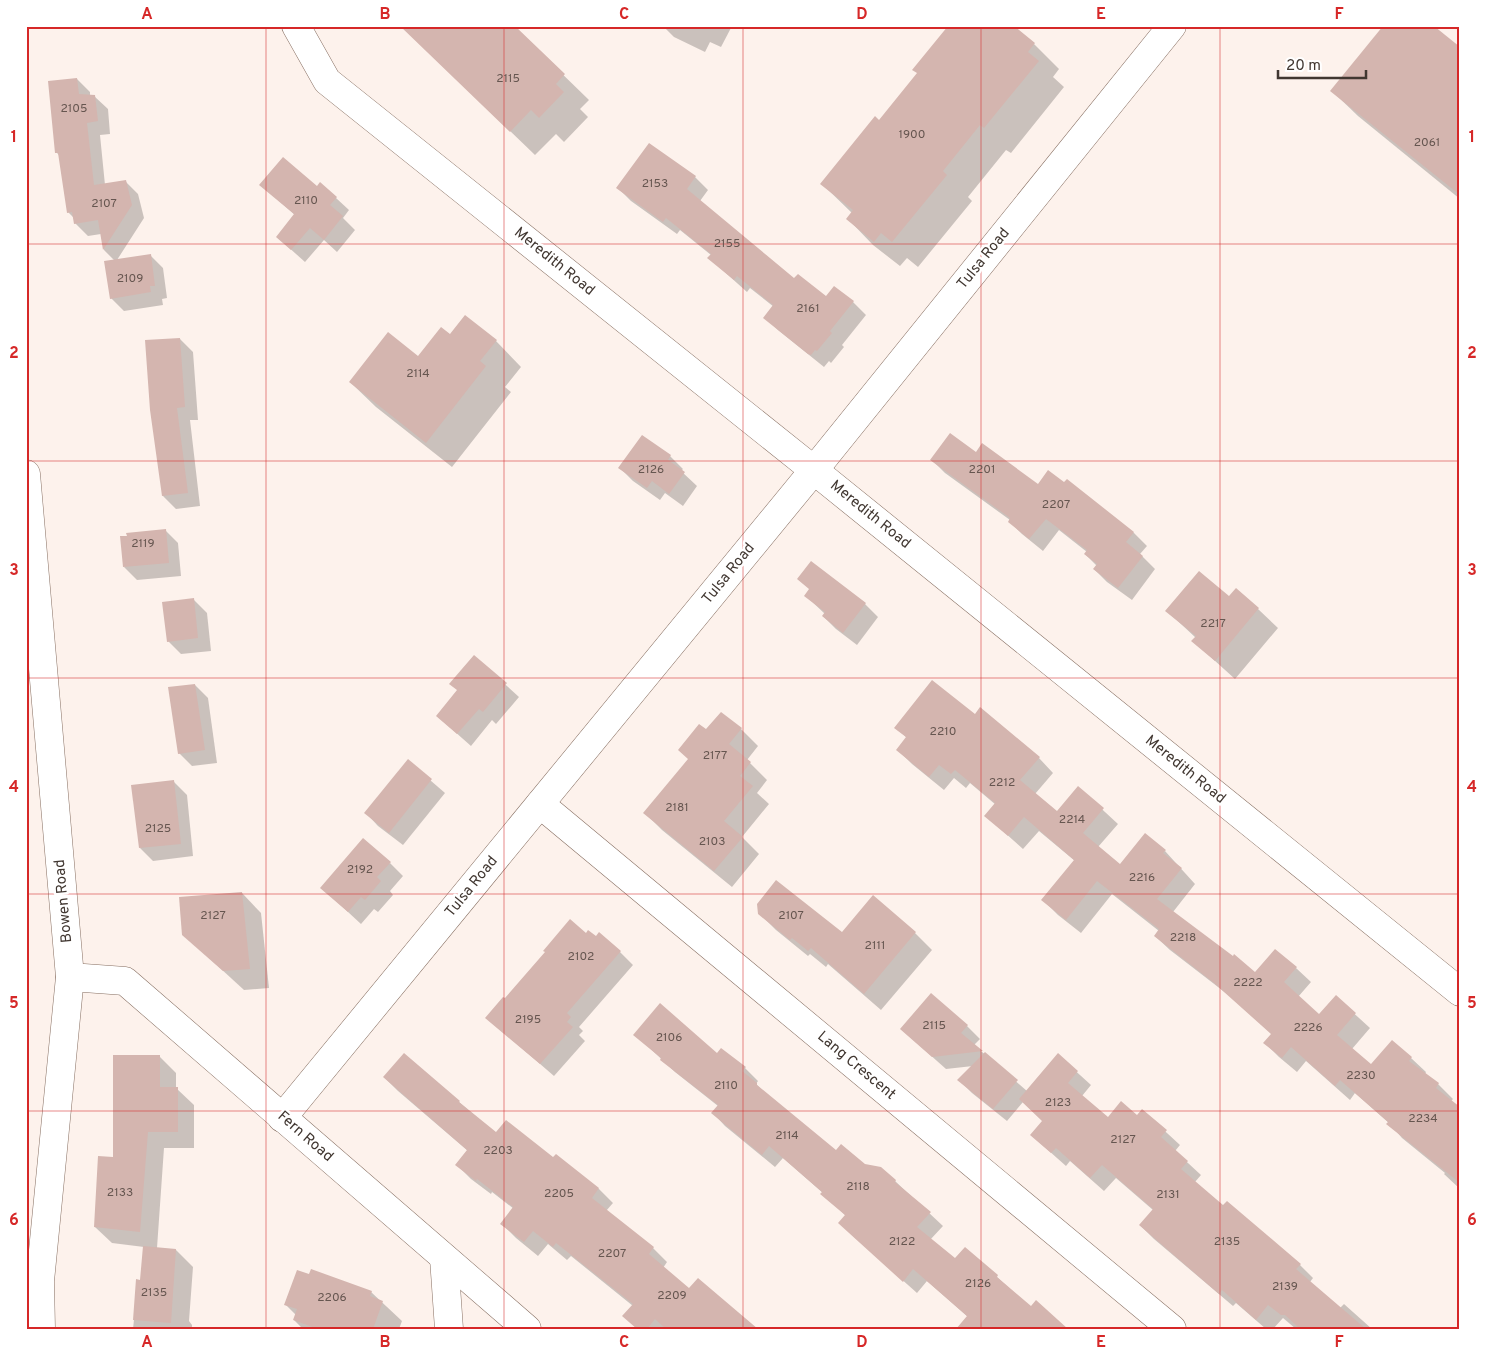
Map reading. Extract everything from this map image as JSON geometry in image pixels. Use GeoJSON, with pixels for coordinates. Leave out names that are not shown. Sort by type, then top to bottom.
{"type":"FeatureCollection","features":[{"type":"Feature","properties":{"kind":"street","name":"Meredith Road"},"geometry":{"type":"LineString","coordinates":[[296,26],[328,81],[814,470],[1460,992]]}},
{"type":"Feature","properties":{"kind":"street","name":"Tulsa Road"},"geometry":{"type":"LineString","coordinates":[[282,1118],[814,470],[1172,26]]}},
{"type":"Feature","properties":{"kind":"street","name":"Bowen Road"},"geometry":{"type":"LineString","coordinates":[[26,474],[70,977],[40,1281],[41,1329]]}},
{"type":"Feature","properties":{"kind":"street","name":"Lang Crescent"},"geometry":{"type":"LineString","coordinates":[[540,804],[1172,1329]]}},
{"type":"Feature","properties":{"kind":"street","name":"Fern Road"},"geometry":{"type":"LineString","coordinates":[[70,977],[125,981],[527,1329]]}},
{"type":"Feature","properties":{"kind":"street"},"geometry":{"type":"LineString","coordinates":[[444,1258],[449,1329]]}},
{"type":"Feature","properties":{"kind":"building"},"geometry":{"type":"Polygon","coordinates":[[[400,26],[515,26],[565,74],[556,84],[564,92],[539,118],[531,110],[510,132],[400,26]]]}},
{"type":"Feature","properties":{"kind":"building"},"geometry":{"type":"Polygon","coordinates":[[[948,26],[1014,26],[1035,43],[1028,52],[1039,61],[984,128],[980,125],[943,171],[947,175],[892,242],[881,233],[874,242],[846,219],[853,210],[820,184],[875,116],[879,120],[917,73],[912,70],[948,26]]]}},
{"type":"Feature","properties":{"kind":"building"},"geometry":{"type":"Polygon","coordinates":[[[1383,26],[1434,26],[1460,47],[1460,195],[1330,91],[1383,26]]]}},
{"type":"Feature","properties":{"kind":"building"},"geometry":{"type":"Polygon","coordinates":[[[77,78],[79,94],[95,95],[98,121],[87,123],[94,185],[126,180],[132,205],[103,250],[98,220],[74,224],[72,212],[67,213],[58,153],[55,153],[48,81],[77,78]]]}},
{"type":"Feature","properties":{"kind":"building"},"geometry":{"type":"Polygon","coordinates":[[[649,143],[696,176],[687,189],[794,278],[798,274],[826,296],[834,286],[854,301],[817,351],[815,350],[811,355],[808,354],[763,318],[773,305],[737,276],[734,280],[707,258],[711,254],[666,218],[663,222],[616,188],[649,143]]]}},
{"type":"Feature","properties":{"kind":"building"},"geometry":{"type":"Polygon","coordinates":[[[283,157],[317,186],[320,182],[337,197],[330,205],[343,216],[324,240],[310,228],[291,250],[276,237],[294,214],[259,185],[283,157]]]}},
{"type":"Feature","properties":{"kind":"building"},"geometry":{"type":"Polygon","coordinates":[[[151,254],[155,286],[150,286],[151,292],[110,299],[104,261],[151,254]]]}},
{"type":"Feature","properties":{"kind":"building"},"geometry":{"type":"Polygon","coordinates":[[[465,315],[497,340],[480,361],[486,366],[426,443],[349,382],[388,332],[418,356],[441,327],[450,334],[465,315]]]}},
{"type":"Feature","properties":{"kind":"building"},"geometry":{"type":"Polygon","coordinates":[[[180,338],[185,407],[177,408],[188,493],[162,496],[150,410],[145,340],[180,338]]]}},
{"type":"Feature","properties":{"kind":"building"},"geometry":{"type":"Polygon","coordinates":[[[950,433],[976,452],[982,443],[1038,484],[1048,470],[1064,482],[1067,479],[1134,532],[1126,542],[1143,556],[1118,588],[1093,569],[1097,564],[1084,554],[1087,550],[1046,519],[1029,539],[1008,522],[1010,518],[930,460],[950,433]]]}},
{"type":"Feature","properties":{"kind":"building"},"geometry":{"type":"Polygon","coordinates":[[[642,435],[671,455],[668,460],[685,472],[669,494],[652,481],[647,488],[618,468],[642,435]]]}},
{"type":"Feature","properties":{"kind":"building"},"geometry":{"type":"Polygon","coordinates":[[[166,529],[169,563],[123,567],[120,536],[127,536],[126,533],[166,529]]]}},
{"type":"Feature","properties":{"kind":"building"},"geometry":{"type":"Polygon","coordinates":[[[811,561],[866,603],[843,633],[822,616],[825,612],[804,596],[809,589],[797,579],[811,561]]]}},
{"type":"Feature","properties":{"kind":"building"},"geometry":{"type":"Polygon","coordinates":[[[1199,571],[1229,596],[1236,588],[1259,608],[1215,661],[1191,641],[1196,636],[1165,611],[1199,571]]]}},
{"type":"Feature","properties":{"kind":"building"},"geometry":{"type":"Polygon","coordinates":[[[194,598],[198,638],[167,642],[162,602],[194,598]]]}},
{"type":"Feature","properties":{"kind":"building"},"geometry":{"type":"Polygon","coordinates":[[[474,655],[507,683],[483,712],[479,709],[457,734],[436,716],[457,690],[449,684],[474,655]]]}},
{"type":"Feature","properties":{"kind":"building"},"geometry":{"type":"Polygon","coordinates":[[[932,680],[975,714],[980,707],[1040,757],[1020,780],[1057,811],[1078,786],[1104,808],[1083,833],[1120,864],[1145,833],[1166,850],[1163,853],[1182,868],[1157,899],[1233,956],[1234,954],[1255,972],[1275,949],[1297,967],[1284,982],[1319,1014],[1336,995],[1356,1013],[1337,1035],[1371,1064],[1392,1040],[1412,1057],[1409,1061],[1439,1083],[1436,1088],[1460,1107],[1460,1183],[1386,1124],[1388,1122],[1340,1080],[1335,1086],[1291,1047],[1282,1058],[1263,1043],[1271,1034],[1214,983],[1154,936],[1159,929],[1097,881],[1066,920],[1041,900],[1074,860],[1024,817],[1008,836],[984,816],[995,803],[955,770],[951,774],[939,765],[929,777],[896,750],[906,737],[894,728],[932,680]]]}},
{"type":"Feature","properties":{"kind":"building"},"geometry":{"type":"Polygon","coordinates":[[[195,684],[205,750],[178,754],[168,687],[195,684]]]}},
{"type":"Feature","properties":{"kind":"building"},"geometry":{"type":"Polygon","coordinates":[[[721,712],[742,728],[729,744],[751,762],[740,776],[753,786],[724,821],[743,837],[714,871],[643,813],[688,759],[678,750],[699,724],[706,729],[721,712]]]}},
{"type":"Feature","properties":{"kind":"building"},"geometry":{"type":"Polygon","coordinates":[[[408,759],[432,779],[389,833],[364,813],[408,759]]]}},
{"type":"Feature","properties":{"kind":"building"},"geometry":{"type":"Polygon","coordinates":[[[174,780],[181,844],[139,848],[131,785],[174,780]]]}},
{"type":"Feature","properties":{"kind":"building"},"geometry":{"type":"Polygon","coordinates":[[[363,838],[391,862],[377,877],[381,881],[365,900],[361,897],[348,912],[320,888],[363,838]]]}},
{"type":"Feature","properties":{"kind":"building"},"geometry":{"type":"Polygon","coordinates":[[[776,880],[842,932],[873,895],[916,932],[864,994],[811,948],[808,951],[792,938],[790,940],[758,914],[757,904],[776,880]]]}},
{"type":"Feature","properties":{"kind":"building"},"geometry":{"type":"Polygon","coordinates":[[[242,892],[250,969],[223,971],[182,935],[179,897],[242,892]]]}},
{"type":"Feature","properties":{"kind":"building"},"geometry":{"type":"Polygon","coordinates":[[[570,919],[586,933],[588,930],[596,936],[599,932],[621,951],[567,1013],[571,1017],[567,1022],[573,1027],[540,1064],[485,1018],[545,952],[543,951],[570,919]]]}},
{"type":"Feature","properties":{"kind":"building"},"geometry":{"type":"Polygon","coordinates":[[[931,993],[968,1025],[961,1033],[983,1051],[932,1057],[900,1029],[931,993]]]}},
{"type":"Feature","properties":{"kind":"building"},"geometry":{"type":"Polygon","coordinates":[[[660,1003],[717,1053],[721,1048],[746,1067],[742,1071],[757,1085],[836,1150],[841,1144],[865,1164],[881,1167],[896,1180],[895,1182],[931,1212],[917,1227],[955,1258],[965,1247],[1031,1306],[1036,1300],[1068,1329],[956,1329],[967,1316],[913,1269],[903,1282],[838,1223],[845,1215],[820,1194],[822,1192],[769,1146],[762,1155],[711,1113],[718,1105],[660,1060],[661,1058],[633,1035],[660,1003]]]}},
{"type":"Feature","properties":{"kind":"building"},"geometry":{"type":"Polygon","coordinates":[[[985,1052],[1018,1080],[993,1109],[957,1080],[985,1052]]]}},
{"type":"Feature","properties":{"kind":"building"},"geometry":{"type":"Polygon","coordinates":[[[404,1053],[496,1132],[506,1120],[553,1157],[556,1154],[599,1188],[592,1198],[654,1247],[649,1254],[689,1288],[698,1278],[758,1329],[666,1329],[655,1319],[647,1329],[637,1329],[622,1316],[633,1304],[556,1243],[553,1247],[533,1231],[524,1242],[500,1224],[513,1207],[477,1179],[476,1181],[455,1165],[467,1150],[383,1077],[404,1053]]]}},
{"type":"Feature","properties":{"kind":"building"},"geometry":{"type":"Polygon","coordinates":[[[1058,1053],[1078,1071],[1068,1083],[1108,1117],[1121,1101],[1137,1115],[1142,1109],[1167,1130],[1161,1137],[1188,1161],[1181,1169],[1223,1205],[1227,1201],[1301,1264],[1296,1269],[1366,1329],[1300,1329],[1285,1315],[1281,1315],[1268,1305],[1256,1320],[1222,1290],[1219,1294],[1139,1225],[1153,1209],[1102,1165],[1090,1178],[1056,1148],[1051,1153],[1030,1135],[1042,1121],[1019,1099],[1058,1053]]]}},
{"type":"Feature","properties":{"kind":"building"},"geometry":{"type":"Polygon","coordinates":[[[113,1055],[160,1055],[160,1087],[178,1087],[178,1132],[148,1132],[140,1232],[94,1227],[98,1156],[113,1157],[113,1055]]]}},
{"type":"Feature","properties":{"kind":"building"},"geometry":{"type":"Polygon","coordinates":[[[143,1246],[176,1249],[171,1323],[133,1320],[136,1279],[140,1280],[143,1246]]]}},
{"type":"Feature","properties":{"kind":"building"},"geometry":{"type":"Polygon","coordinates":[[[311,1269],[372,1291],[370,1296],[383,1301],[373,1329],[318,1329],[293,1320],[297,1309],[284,1305],[297,1270],[309,1274],[311,1269]]]}}]}
